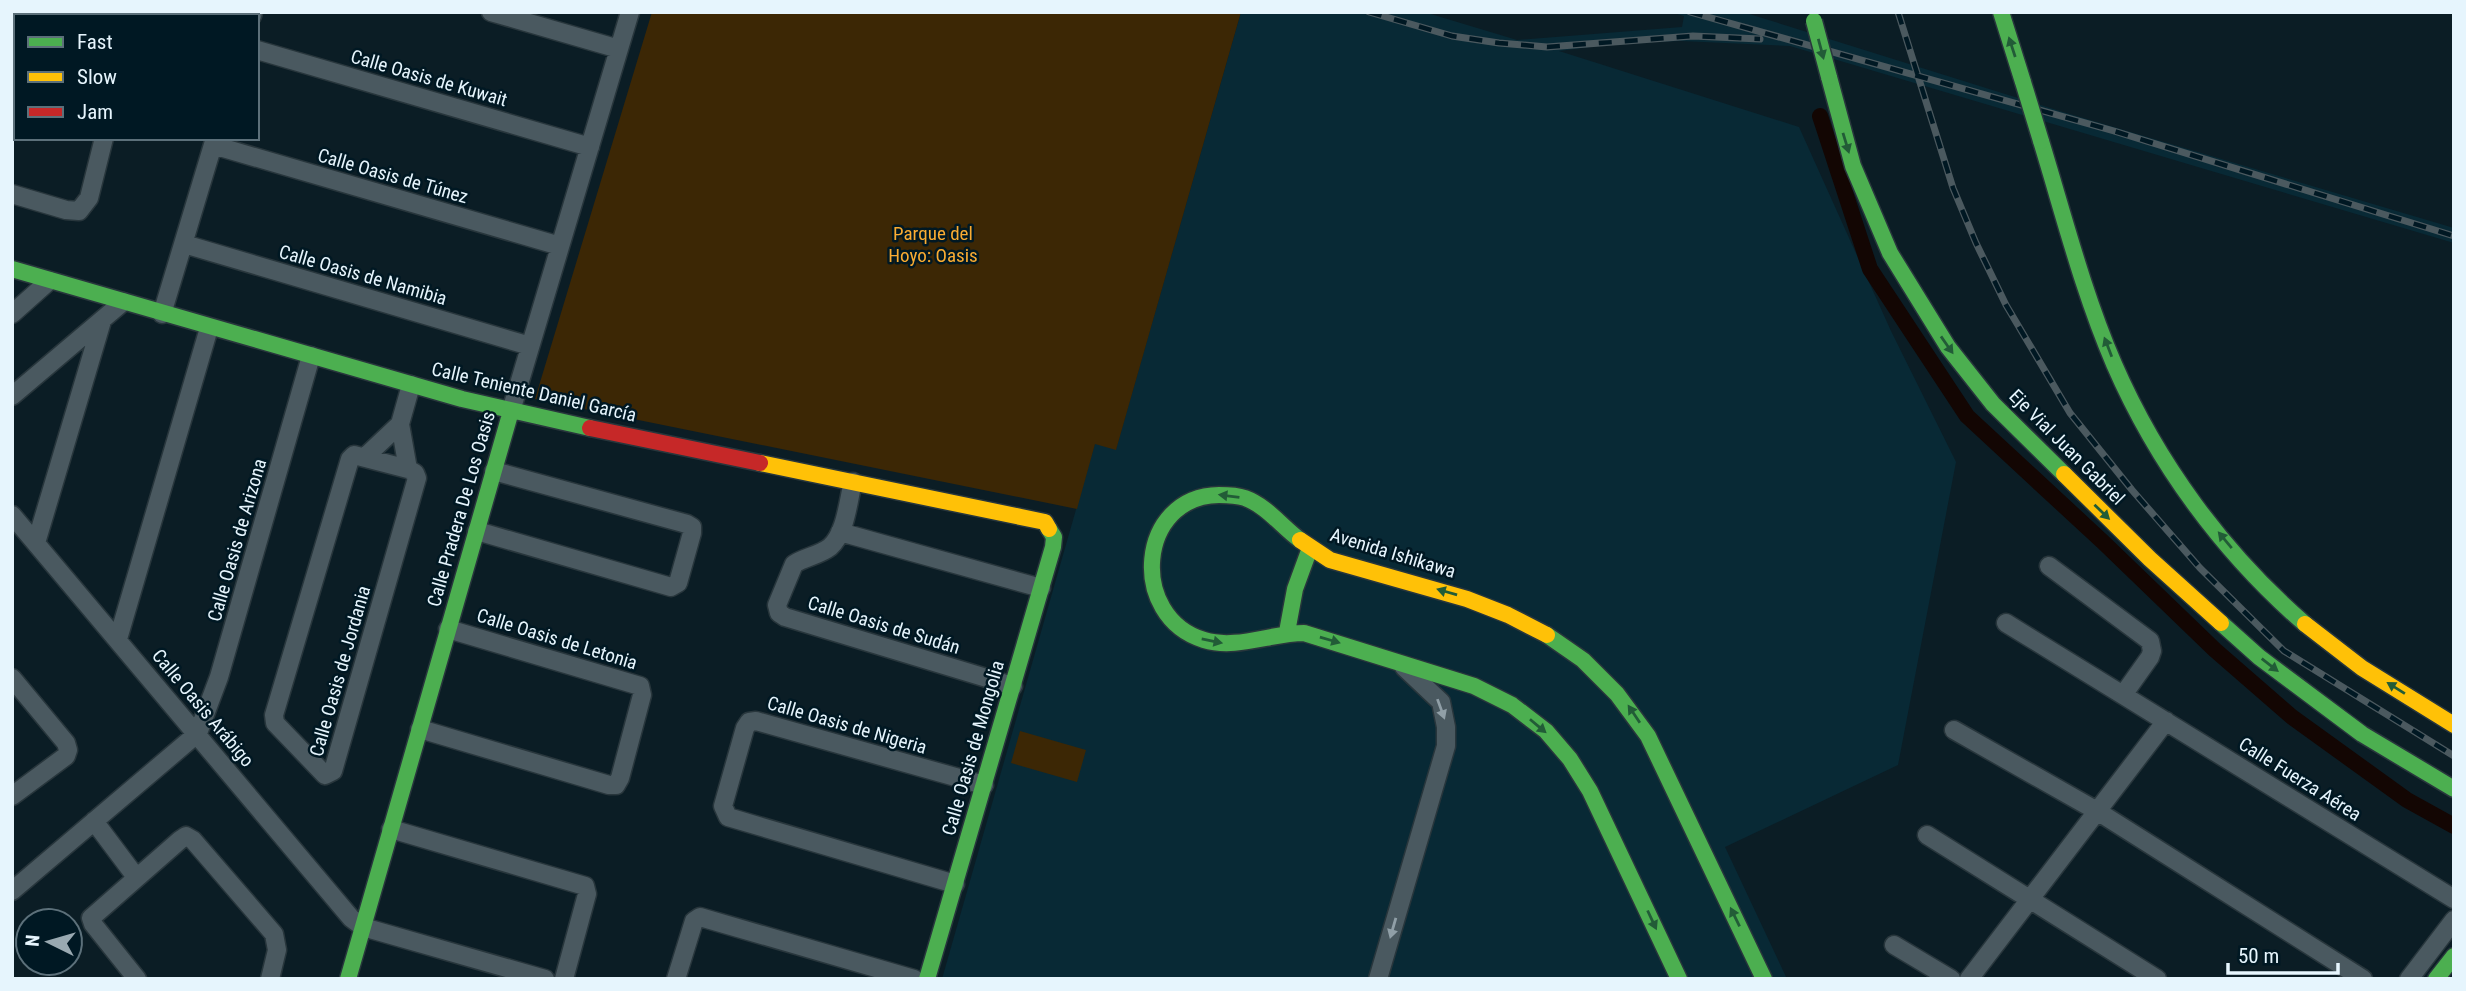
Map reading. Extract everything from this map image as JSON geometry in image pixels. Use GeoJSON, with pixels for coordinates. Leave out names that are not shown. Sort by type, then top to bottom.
{"type":"FeatureCollection","features":[{"type":"Feature","properties":{"kind":"street"},"geometry":{"type":"LineString","coordinates":[[491,12],[619,50]]}},
{"type":"Feature","properties":{"kind":"street","name":"Calle Pradera De Los Oasis"},"geometry":{"type":"LineString","coordinates":[[348,979],[511,411],[630,12]]}},
{"type":"Feature","properties":{"kind":"street"},"geometry":{"type":"LineString","coordinates":[[2001,12],[2087,292],[2114,362],[2145,428],[2178,480],[2234,551],[2291,611],[2357,664],[2454,725]]}},
{"type":"Feature","properties":{"kind":"street","name":"Eje Vial Juan Gabriel"},"geometry":{"type":"LineString","coordinates":[[1813,17],[1853,166],[1891,253],[1941,337],[1993,404],[2150,559],[2259,657],[2362,734],[2453,789]]}},
{"type":"Feature","properties":{"kind":"street","name":"Calle Oasis de Kuwait"},"geometry":{"type":"LineString","coordinates":[[259,51],[590,147]]}},
{"type":"Feature","properties":{"kind":"street"},"geometry":{"type":"LineString","coordinates":[[12,194],[66,211],[79,211],[89,198],[104,140]]}},
{"type":"Feature","properties":{"kind":"street"},"geometry":{"type":"LineString","coordinates":[[162,314],[214,142]]}},
{"type":"Feature","properties":{"kind":"street","name":"Calle Oasis de Túnez"},"geometry":{"type":"LineString","coordinates":[[214,142],[560,246]]}},
{"type":"Feature","properties":{"kind":"street","name":"Calle Oasis de Namibia"},"geometry":{"type":"LineString","coordinates":[[184,244],[530,346]]}},
{"type":"Feature","properties":{"kind":"street","name":"Calle Teniente Daniel García"},"geometry":{"type":"LineString","coordinates":[[12,269],[209,328],[511,411],[1037,519],[1051,529]]}},
{"type":"Feature","properties":{"kind":"street"},"geometry":{"type":"LineString","coordinates":[[12,314],[50,281]]}},
{"type":"Feature","properties":{"kind":"street"},"geometry":{"type":"LineString","coordinates":[[12,397],[123,302]]}},
{"type":"Feature","properties":{"kind":"street"},"geometry":{"type":"LineString","coordinates":[[36,543],[102,321]]}},
{"type":"Feature","properties":{"kind":"street"},"geometry":{"type":"LineString","coordinates":[[118,639],[209,328]]}},
{"type":"Feature","properties":{"kind":"street","name":"Calle Oasis de Arizona"},"geometry":{"type":"LineString","coordinates":[[198,733],[219,677],[310,356]]}},
{"type":"Feature","properties":{"kind":"street","name":"Calle Oasis de Jordania"},"geometry":{"type":"LineString","coordinates":[[400,424],[365,457],[354,455],[350,459],[274,715],[275,723],[326,775],[333,771],[417,478],[415,473],[408,470],[400,424],[411,385]]}},
{"type":"Feature","properties":{"kind":"street"},"geometry":{"type":"LineString","coordinates":[[365,457],[408,470]]}},
{"type":"Feature","properties":{"kind":"street"},"geometry":{"type":"LineString","coordinates":[[477,531],[671,587],[678,583],[692,527],[494,471]]}},
{"type":"Feature","properties":{"kind":"street"},"geometry":{"type":"LineString","coordinates":[[853,482],[840,532],[1041,588]]}},
{"type":"Feature","properties":{"kind":"street","name":"Avenida Ishikawa"},"geometry":{"type":"LineString","coordinates":[[1679,979],[1592,793],[1568,756],[1546,731],[1497,696],[1474,686],[1304,633],[1287,632],[1243,642],[1224,643],[1194,637],[1181,629],[1165,613],[1157,601],[1151,580],[1149,559],[1154,539],[1166,520],[1190,501],[1203,497],[1225,495],[1248,499],[1262,505],[1310,548],[1330,560],[1499,609],[1556,640],[1586,661],[1624,701],[1648,736],[1762,978]]}},
{"type":"Feature","properties":{"kind":"street","name":"Calle Oasis Arábigo"},"geometry":{"type":"LineString","coordinates":[[12,514],[198,733],[340,906],[363,927]]}},
{"type":"Feature","properties":{"kind":"street","name":"Calle Oasis de Mongolia"},"geometry":{"type":"LineString","coordinates":[[927,979],[1053,547],[1051,529]]}},
{"type":"Feature","properties":{"kind":"street","name":"Calle Oasis de Sudán"},"geometry":{"type":"LineString","coordinates":[[840,532],[830,547],[799,561],[791,568],[777,605],[782,616],[1013,686]]}},
{"type":"Feature","properties":{"kind":"street"},"geometry":{"type":"LineString","coordinates":[[1287,632],[1297,577],[1310,548]]}},
{"type":"Feature","properties":{"kind":"street"},"geometry":{"type":"LineString","coordinates":[[2049,566],[2150,641],[2150,657],[2123,695]]}},
{"type":"Feature","properties":{"kind":"street","name":"Calle Fuerza Aérea"},"geometry":{"type":"LineString","coordinates":[[2006,623],[2454,899]]}},
{"type":"Feature","properties":{"kind":"street","name":"Calle Oasis de Letonia"},"geometry":{"type":"LineString","coordinates":[[420,729],[609,785],[617,785],[621,778],[642,695],[640,686],[448,629]]}},
{"type":"Feature","properties":{"kind":"street"},"geometry":{"type":"LineString","coordinates":[[1378,979],[1446,746],[1446,727],[1441,702],[1396,660]]}},
{"type":"Feature","properties":{"kind":"street"},"geometry":{"type":"LineString","coordinates":[[12,678],[66,743],[68,750],[66,756],[12,796]]}},
{"type":"Feature","properties":{"kind":"street","name":"Calle Oasis de Nigeria"},"geometry":{"type":"LineString","coordinates":[[955,884],[728,817],[723,811],[745,728],[752,720],[984,785]]}},
{"type":"Feature","properties":{"kind":"street"},"geometry":{"type":"LineString","coordinates":[[1969,979],[2166,721]]}},
{"type":"Feature","properties":{"kind":"street"},"geometry":{"type":"LineString","coordinates":[[1954,730],[2097,811],[2363,979]]}},
{"type":"Feature","properties":{"kind":"street"},"geometry":{"type":"LineString","coordinates":[[12,891],[198,733]]}},
{"type":"Feature","properties":{"kind":"street"},"geometry":{"type":"LineString","coordinates":[[94,821],[136,877]]}},
{"type":"Feature","properties":{"kind":"street"},"geometry":{"type":"LineString","coordinates":[[391,829],[585,886],[587,894],[564,979]]}},
{"type":"Feature","properties":{"kind":"street"},"geometry":{"type":"LineString","coordinates":[[1927,835],[2157,979]]}},
{"type":"Feature","properties":{"kind":"street"},"geometry":{"type":"LineString","coordinates":[[137,979],[91,921],[95,913],[136,877],[180,840],[190,837],[274,934],[277,950],[270,979]]}},
{"type":"Feature","properties":{"kind":"street"},"geometry":{"type":"LineString","coordinates":[[676,979],[694,920],[703,917],[914,979]]}},
{"type":"Feature","properties":{"kind":"street"},"geometry":{"type":"LineString","coordinates":[[2409,979],[2454,920]]}},
{"type":"Feature","properties":{"kind":"street"},"geometry":{"type":"LineString","coordinates":[[363,927],[545,979]]}},
{"type":"Feature","properties":{"kind":"street"},"geometry":{"type":"LineString","coordinates":[[1894,945],[1951,979]]}},
{"type":"Feature","properties":{"kind":"street"},"geometry":{"type":"LineString","coordinates":[[2436,979],[2454,956]]}},
{"type":"Feature","properties":{"kind":"shaded area"},"geometry":{"type":"Polygon","coordinates":[[[1241,12],[1424,12],[1517,40],[1682,27],[1684,16],[1670,12],[1743,12],[2063,112],[2454,228],[2454,243],[1790,46],[1681,41],[1621,43],[1559,51],[1799,127],[1891,331],[1956,462],[1898,765],[1725,847],[1787,979],[942,979],[1095,443],[1116,449],[1241,12]]]}},
{"type":"Feature","properties":{"kind":"green space","name":"Parque del Hoyo: Oasis"},"geometry":{"type":"Polygon","coordinates":[[[652,12],[1241,12],[1116,450],[1095,444],[1077,509],[535,399],[652,12]]]}},
{"type":"Feature","properties":{"kind":"green space"},"geometry":{"type":"Polygon","coordinates":[[[1020,731],[1086,750],[1077,782],[1011,763],[1020,731]]]}},
{"type":"Feature","properties":{"kind":"waterway"},"geometry":{"type":"LineString","coordinates":[[1820,116],[1870,269],[1967,416],[2215,650],[2292,717],[2407,800],[2454,826]]}},
{"type":"Feature","properties":{"kind":"railway"},"geometry":{"type":"LineString","coordinates":[[1369,12],[1452,36],[1547,47],[1693,36],[1760,39]]}},
{"type":"Feature","properties":{"kind":"railway"},"geometry":{"type":"LineString","coordinates":[[1690,12],[2114,131],[2454,236]]}},
{"type":"Feature","properties":{"kind":"railway"},"geometry":{"type":"LineString","coordinates":[[1898,12],[1953,188],[1976,243],[2006,305],[2070,413],[2200,568],[2284,651],[2454,756]]}},
{"type":"Feature","properties":{"kind":"traffic: fast"},"geometry":{"type":"LineString","coordinates":[[2001,12],[2023,82]]}},
{"type":"Feature","properties":{"kind":"traffic: fast"},"geometry":{"type":"LineString","coordinates":[[1814,21],[1829,77]]}},
{"type":"Feature","properties":{"kind":"traffic: fast"},"geometry":{"type":"LineString","coordinates":[[1829,77],[1853,166],[1890,253],[1948,347],[1993,404],[2064,474]]}},
{"type":"Feature","properties":{"kind":"traffic: fast"},"geometry":{"type":"LineString","coordinates":[[2023,82],[2041,141]]}},
{"type":"Feature","properties":{"kind":"traffic: fast"},"geometry":{"type":"LineString","coordinates":[[2041,141],[2074,254],[2103,337],[2131,401],[2150,436],[2220,537],[2275,597],[2305,624]]}},
{"type":"Feature","properties":{"kind":"traffic: fast"},"geometry":{"type":"LineString","coordinates":[[12,269],[462,399],[590,428]]}},
{"type":"Feature","properties":{"kind":"traffic: fast"},"geometry":{"type":"LineString","coordinates":[[348,979],[511,411]]}},
{"type":"Feature","properties":{"kind":"traffic: fast"},"geometry":{"type":"LineString","coordinates":[[1300,540],[1267,511],[1245,498],[1219,495],[1192,501],[1171,515],[1158,535],[1152,559],[1154,584],[1163,608],[1179,627],[1204,640],[1229,643],[1304,633],[1474,686],[1512,705],[1546,731],[1570,759],[1590,791],[1679,979]]}},
{"type":"Feature","properties":{"kind":"traffic: fast"},"geometry":{"type":"LineString","coordinates":[[927,979],[1053,547],[1054,537],[1049,529]]}},
{"type":"Feature","properties":{"kind":"traffic: fast"},"geometry":{"type":"LineString","coordinates":[[1287,632],[1295,589],[1310,548]]}},
{"type":"Feature","properties":{"kind":"traffic: fast"},"geometry":{"type":"LineString","coordinates":[[2221,623],[2259,657],[2362,734],[2454,789]]}},
{"type":"Feature","properties":{"kind":"traffic: fast"},"geometry":{"type":"LineString","coordinates":[[1547,635],[1583,660],[1617,694],[1648,736],[1764,979]]}},
{"type":"Feature","properties":{"kind":"traffic: fast"},"geometry":{"type":"LineString","coordinates":[[2436,979],[2454,956]]}},
{"type":"Feature","properties":{"kind":"traffic: slow"},"geometry":{"type":"LineString","coordinates":[[760,463],[1045,522],[1049,529]]}},
{"type":"Feature","properties":{"kind":"traffic: slow"},"geometry":{"type":"LineString","coordinates":[[2064,474],[2150,559],[2221,623]]}},
{"type":"Feature","properties":{"kind":"traffic: slow"},"geometry":{"type":"LineString","coordinates":[[1300,540],[1330,560],[1467,599],[1508,615],[1547,635]]}},
{"type":"Feature","properties":{"kind":"traffic: slow"},"geometry":{"type":"LineString","coordinates":[[2305,624],[2362,668],[2454,725]]}},
{"type":"Feature","properties":{"kind":"traffic: jam"},"geometry":{"type":"LineString","coordinates":[[590,428],[760,463]]}}]}
